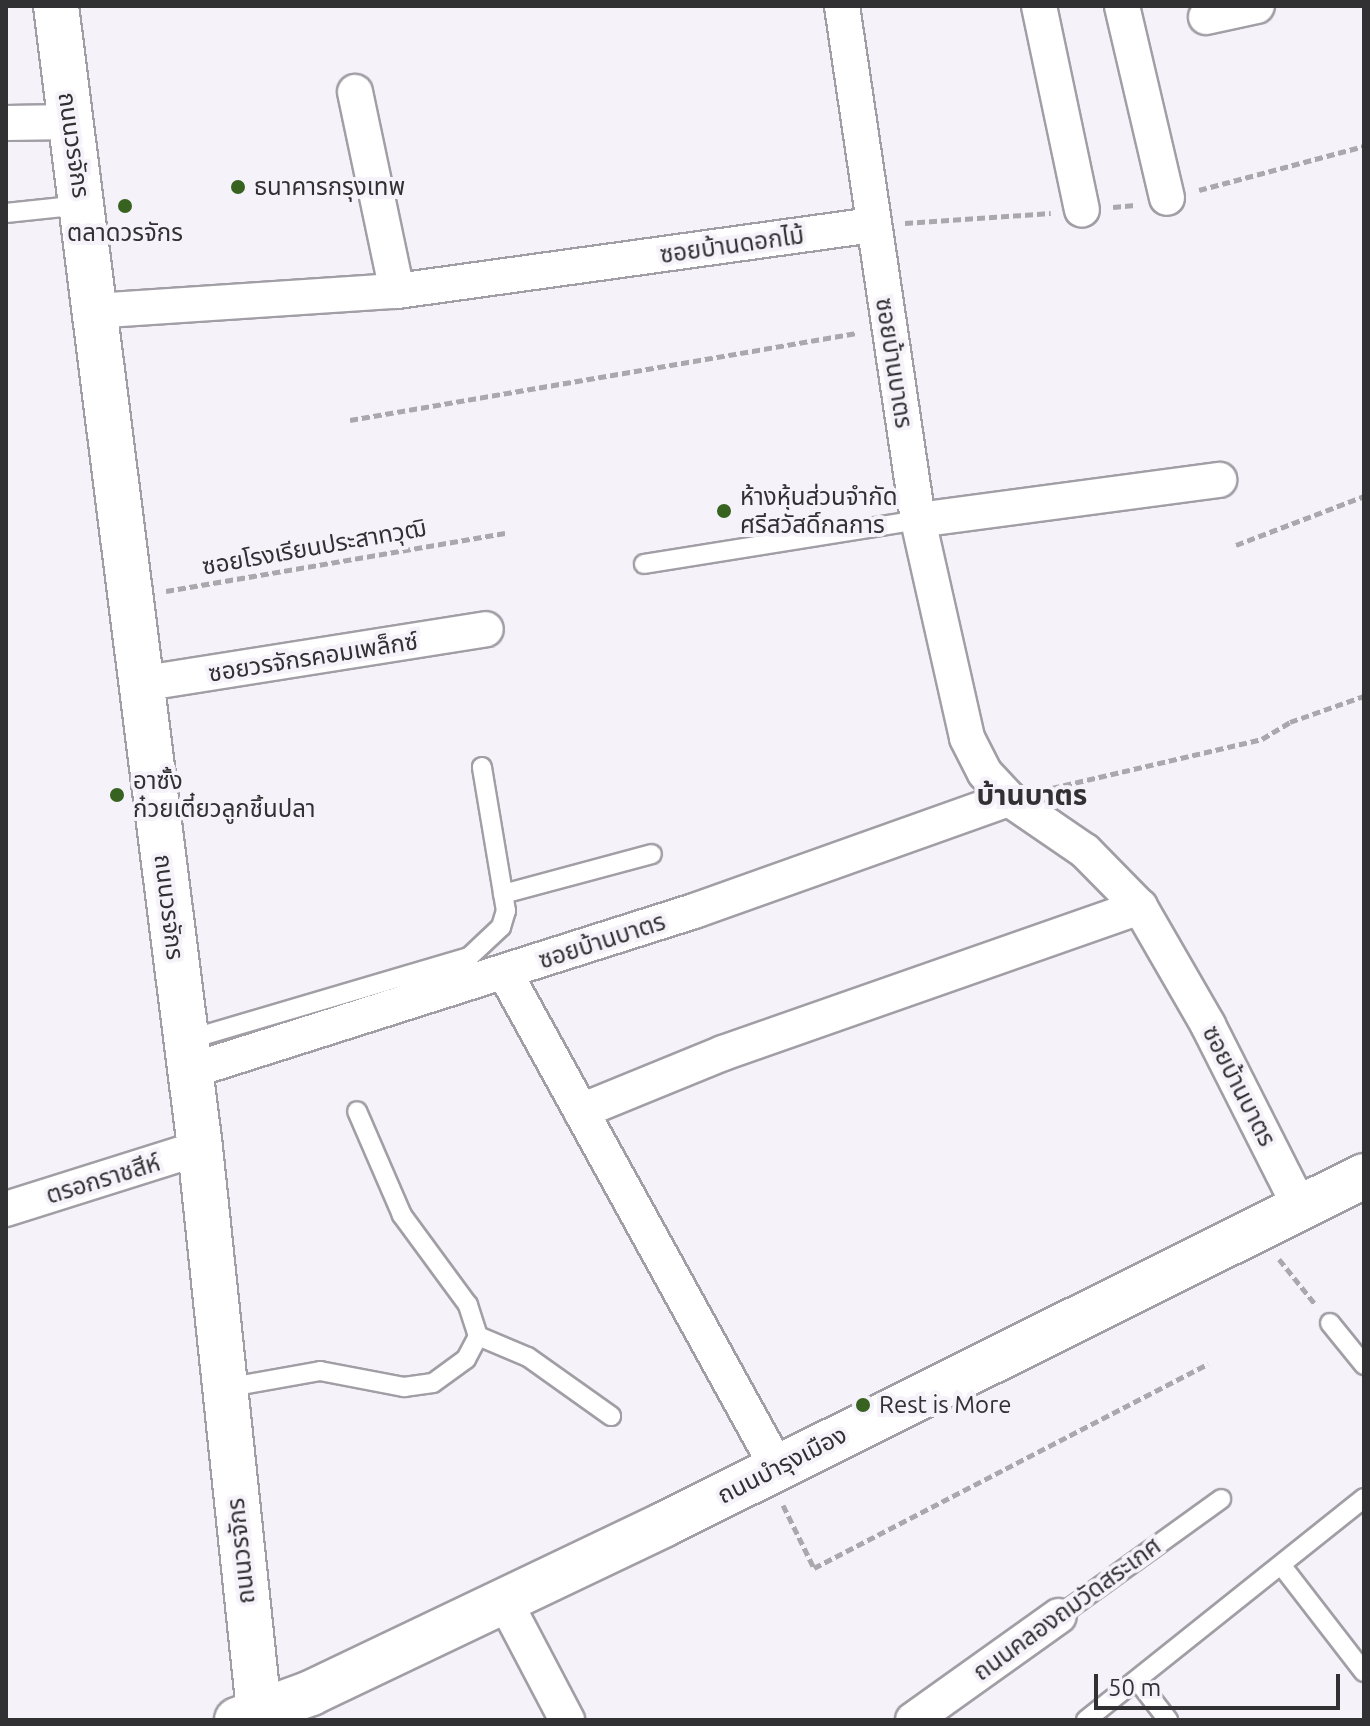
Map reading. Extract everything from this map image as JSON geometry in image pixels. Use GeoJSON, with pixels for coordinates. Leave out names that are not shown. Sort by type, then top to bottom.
{"type":"FeatureCollection","features":[{"type":"Feature","properties":{"kind":"main road","name":"ถนนวรจักร"},"geometry":{"type":"LineString","coordinates":[[56,6],[200,1148],[225,1388],[252,1718]]}},
{"type":"Feature","properties":{"kind":"main road","name":"ถนนบำรุงเมือง"},"geometry":{"type":"LineString","coordinates":[[252,1718],[504,1600],[1364,1176]]}},
{"type":"Feature","properties":{"kind":"street","name":"ซอยบ้านบาตร"},"geometry":{"type":"LineString","coordinates":[[842,6],[918,520],[967,738],[985,773],[1009,799],[1085,851],[1140,907],[1208,1025],[1281,1217]]}},
{"type":"Feature","properties":{"kind":"street"},"geometry":{"type":"LineString","coordinates":[[1039,6],[1082,210]]}},
{"type":"Feature","properties":{"kind":"street"},"geometry":{"type":"LineString","coordinates":[[1122,6],[1167,198]]}},
{"type":"Feature","properties":{"kind":"street"},"geometry":{"type":"LineString","coordinates":[[1206,17],[1257,6]]}},
{"type":"Feature","properties":{"kind":"street"},"geometry":{"type":"LineString","coordinates":[[355,92],[397,291]]}},
{"type":"Feature","properties":{"kind":"street"},"geometry":{"type":"LineString","coordinates":[[6,123],[71,122]]}},
{"type":"Feature","properties":{"kind":"street","name":"ซอยบ้านดอกไม้"},"geometry":{"type":"LineString","coordinates":[[93,311],[397,291],[873,225]]}},
{"type":"Feature","properties":{"kind":"street"},"geometry":{"type":"LineString","coordinates":[[918,520],[1219,480]]}},
{"type":"Feature","properties":{"kind":"street","name":"ซอยวรจักรคอมเพล็กซ์"},"geometry":{"type":"LineString","coordinates":[[140,684],[486,629]]}},
{"type":"Feature","properties":{"kind":"street","name":"ซอยบ้านบาตร"},"geometry":{"type":"LineString","coordinates":[[188,1056],[505,973],[1009,799]]}},
{"type":"Feature","properties":{"kind":"street"},"geometry":{"type":"LineString","coordinates":[[581,1111],[723,1053],[1140,907]]}},
{"type":"Feature","properties":{"kind":"street"},"geometry":{"type":"LineString","coordinates":[[505,973],[772,1469]]}},
{"type":"Feature","properties":{"kind":"street","name":"ตรอกราชสีห์"},"geometry":{"type":"LineString","coordinates":[[6,1209],[200,1148]]}},
{"type":"Feature","properties":{"kind":"street"},"geometry":{"type":"LineString","coordinates":[[504,1600],[567,1720]]}},
{"type":"Feature","properties":{"kind":"street","name":"ถนนคลองถมวัดสระเกศ"},"geometry":{"type":"LineString","coordinates":[[913,1720],[1059,1616]]}},
{"type":"Feature","properties":{"kind":"lane"},"geometry":{"type":"LineString","coordinates":[[6,213],[82,205]]}},
{"type":"Feature","properties":{"kind":"lane"},"geometry":{"type":"LineString","coordinates":[[644,564],[918,520]]}},
{"type":"Feature","properties":{"kind":"lane"},"geometry":{"type":"LineString","coordinates":[[188,1056],[469,957],[501,927],[503,894],[482,767]]}},
{"type":"Feature","properties":{"kind":"lane"},"geometry":{"type":"LineString","coordinates":[[503,894],[652,854]]}},
{"type":"Feature","properties":{"kind":"lane"},"geometry":{"type":"LineString","coordinates":[[225,1388],[320,1371],[404,1387],[433,1383],[466,1359],[478,1336],[468,1305],[402,1215],[357,1111]]}},
{"type":"Feature","properties":{"kind":"lane"},"geometry":{"type":"LineString","coordinates":[[1330,1323],[1364,1365]]}},
{"type":"Feature","properties":{"kind":"lane"},"geometry":{"type":"LineString","coordinates":[[478,1336],[554,1373],[611,1416]]}},
{"type":"Feature","properties":{"kind":"lane"},"geometry":{"type":"LineString","coordinates":[[1086,1720],[1364,1498]]}},
{"type":"Feature","properties":{"kind":"lane","name":"ถนนคลองถมวัดสระเกศ"},"geometry":{"type":"LineString","coordinates":[[1059,1616],[1221,1499]]}},
{"type":"Feature","properties":{"kind":"lane"},"geometry":{"type":"LineString","coordinates":[[1282,1566],[1364,1672]]}},
{"type":"Feature","properties":{"kind":"lane"},"geometry":{"type":"LineString","coordinates":[[1137,1680],[1168,1720]]}},
{"type":"Feature","properties":{"kind":"path"},"geometry":{"type":"LineString","coordinates":[[873,225],[1082,210],[1167,198],[1364,146]]}},
{"type":"Feature","properties":{"kind":"path"},"geometry":{"type":"LineString","coordinates":[[350,420],[889,327]]}},
{"type":"Feature","properties":{"kind":"path"},"geometry":{"type":"LineString","coordinates":[[1236,545],[1364,496]]}},
{"type":"Feature","properties":{"kind":"path","name":"ซอยโรงเรียนประสาทวุฒิ"},"geometry":{"type":"LineString","coordinates":[[129,597],[505,533]]}},
{"type":"Feature","properties":{"kind":"path"},"geometry":{"type":"LineString","coordinates":[[1009,799],[1262,739],[1290,722],[1364,696]]}},
{"type":"Feature","properties":{"kind":"path"},"geometry":{"type":"LineString","coordinates":[[1281,1217],[1276,1255],[1330,1323]]}},
{"type":"Feature","properties":{"kind":"path"},"geometry":{"type":"LineString","coordinates":[[772,1469],[814,1568],[1208,1364]]}},
{"type":"Feature","properties":{"kind":"place","name":"ธนาคารกรุงเทพ"},"geometry":{"type":"Point","coordinates":[238,187]}},
{"type":"Feature","properties":{"kind":"place","name":"ตลาดวรจักร"},"geometry":{"type":"Point","coordinates":[125,206]}},
{"type":"Feature","properties":{"kind":"place","name":"ห้างหุ้นส่วนจำกัด ศรีสวัสดิ์กลการ"},"geometry":{"type":"Point","coordinates":[724,511]}},
{"type":"Feature","properties":{"kind":"place","name":"อาซั้ง ก๋วยเตี๋ยวลูกชิ้นปลา"},"geometry":{"type":"Point","coordinates":[117,795]}},
{"type":"Feature","properties":{"kind":"place","name":"Rest is More"},"geometry":{"type":"Point","coordinates":[863,1405]}},
{"type":"Feature","properties":{"kind":"district","name":"บ้านบาตร"},"geometry":{"type":"Point","coordinates":[1032,795]}}]}
